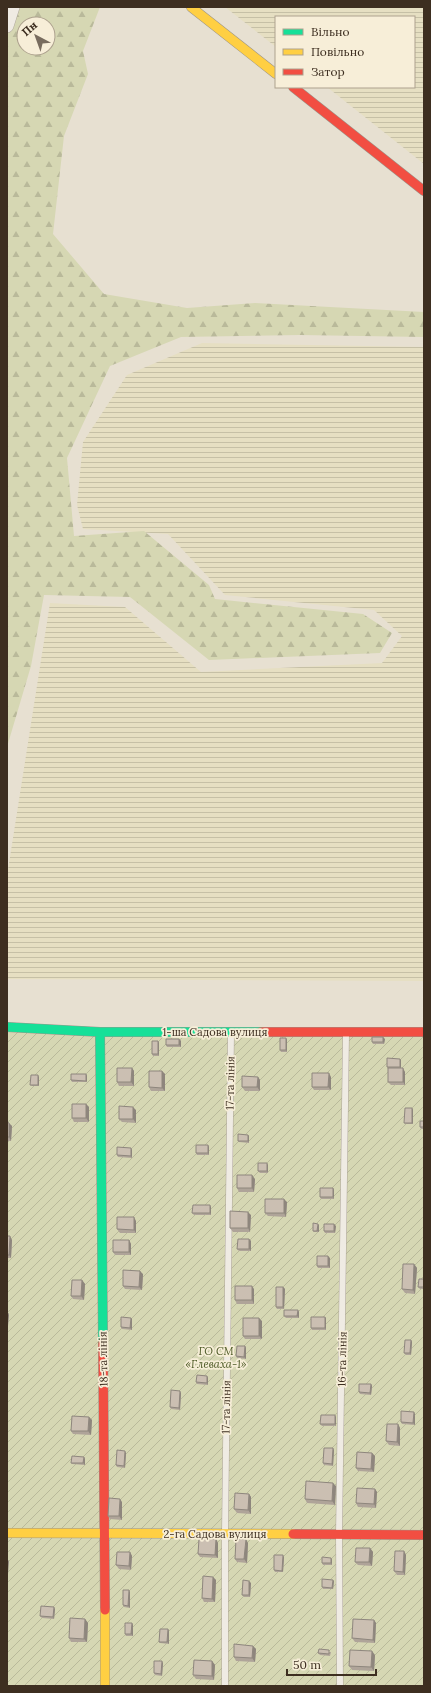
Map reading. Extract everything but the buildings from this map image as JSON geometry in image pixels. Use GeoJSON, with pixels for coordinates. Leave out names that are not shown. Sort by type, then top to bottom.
{"type":"FeatureCollection","features":[{"type":"Feature","properties":{"kind":"street"},"geometry":{"type":"LineString","coordinates":[[7,26],[13,7]]}},
{"type":"Feature","properties":{"kind":"street"},"geometry":{"type":"LineString","coordinates":[[191,7],[275,73]]}},
{"type":"Feature","properties":{"kind":"street"},"geometry":{"type":"LineString","coordinates":[[294,88],[424,190]]}},
{"type":"Feature","properties":{"kind":"street","name":"1-ша Садова вулиця"},"geometry":{"type":"LineString","coordinates":[[7,1027],[100,1032],[424,1032]]}},
{"type":"Feature","properties":{"kind":"street","name":"18-та лінія"},"geometry":{"type":"LineString","coordinates":[[100,1032],[105,1686]]}},
{"type":"Feature","properties":{"kind":"street","name":"2-га Садова вулиця"},"geometry":{"type":"LineString","coordinates":[[7,1533],[424,1535]]}},
{"type":"Feature","properties":{"kind":"lane","name":"17-та лінія"},"geometry":{"type":"LineString","coordinates":[[225,1686],[225,1534],[231,1032]]}},
{"type":"Feature","properties":{"kind":"lane","name":"16-та лінія"},"geometry":{"type":"LineString","coordinates":[[340,1686],[339,1534],[346,1032]]}},
{"type":"Feature","properties":{"kind":"shaded area"},"geometry":{"type":"Polygon","coordinates":[[[225,7],[424,7],[424,164],[328,88],[415,88],[415,16],[275,16],[275,46],[225,7]]]}},
{"type":"Feature","properties":{"kind":"shaded area"},"geometry":{"type":"Polygon","coordinates":[[[202,343],[424,347],[424,981],[7,979],[7,876],[50,603],[125,607],[201,672],[382,663],[402,636],[374,610],[225,595],[168,534],[83,529],[77,505],[83,442],[127,375],[202,343]]]}},
{"type":"Feature","properties":{"kind":"green space"},"geometry":{"type":"Polygon","coordinates":[[[7,7],[100,7],[83,51],[88,74],[64,136],[53,234],[104,294],[187,308],[255,303],[424,312],[424,337],[300,335],[181,337],[110,366],[67,458],[74,536],[144,531],[209,585],[215,599],[363,614],[392,633],[380,653],[209,660],[130,597],[44,595],[31,666],[7,747],[7,7]]]}},
{"type":"Feature","properties":{"kind":"green space","name":"ГО СМ «Глеваха-1»"},"geometry":{"type":"Polygon","coordinates":[[[7,1027],[424,1029],[424,1686],[7,1686],[7,1027]]]}},
{"type":"Feature","properties":{"kind":"traffic: fast"},"geometry":{"type":"LineString","coordinates":[[7,1027],[100,1032],[261,1032]]}},
{"type":"Feature","properties":{"kind":"traffic: fast"},"geometry":{"type":"LineString","coordinates":[[100,1032],[103,1342]]}},
{"type":"Feature","properties":{"kind":"traffic: slow"},"geometry":{"type":"LineString","coordinates":[[191,7],[275,73]]}},
{"type":"Feature","properties":{"kind":"traffic: slow"},"geometry":{"type":"LineString","coordinates":[[7,1533],[293,1534]]}},
{"type":"Feature","properties":{"kind":"traffic: slow"},"geometry":{"type":"LineString","coordinates":[[105,1610],[105,1686]]}},
{"type":"Feature","properties":{"kind":"traffic: jam"},"geometry":{"type":"LineString","coordinates":[[294,88],[424,191]]}},
{"type":"Feature","properties":{"kind":"traffic: jam"},"geometry":{"type":"LineString","coordinates":[[261,1032],[424,1032]]}},
{"type":"Feature","properties":{"kind":"traffic: jam"},"geometry":{"type":"LineString","coordinates":[[103,1342],[105,1610]]}},
{"type":"Feature","properties":{"kind":"traffic: jam"},"geometry":{"type":"LineString","coordinates":[[293,1534],[424,1535]]}}]}
